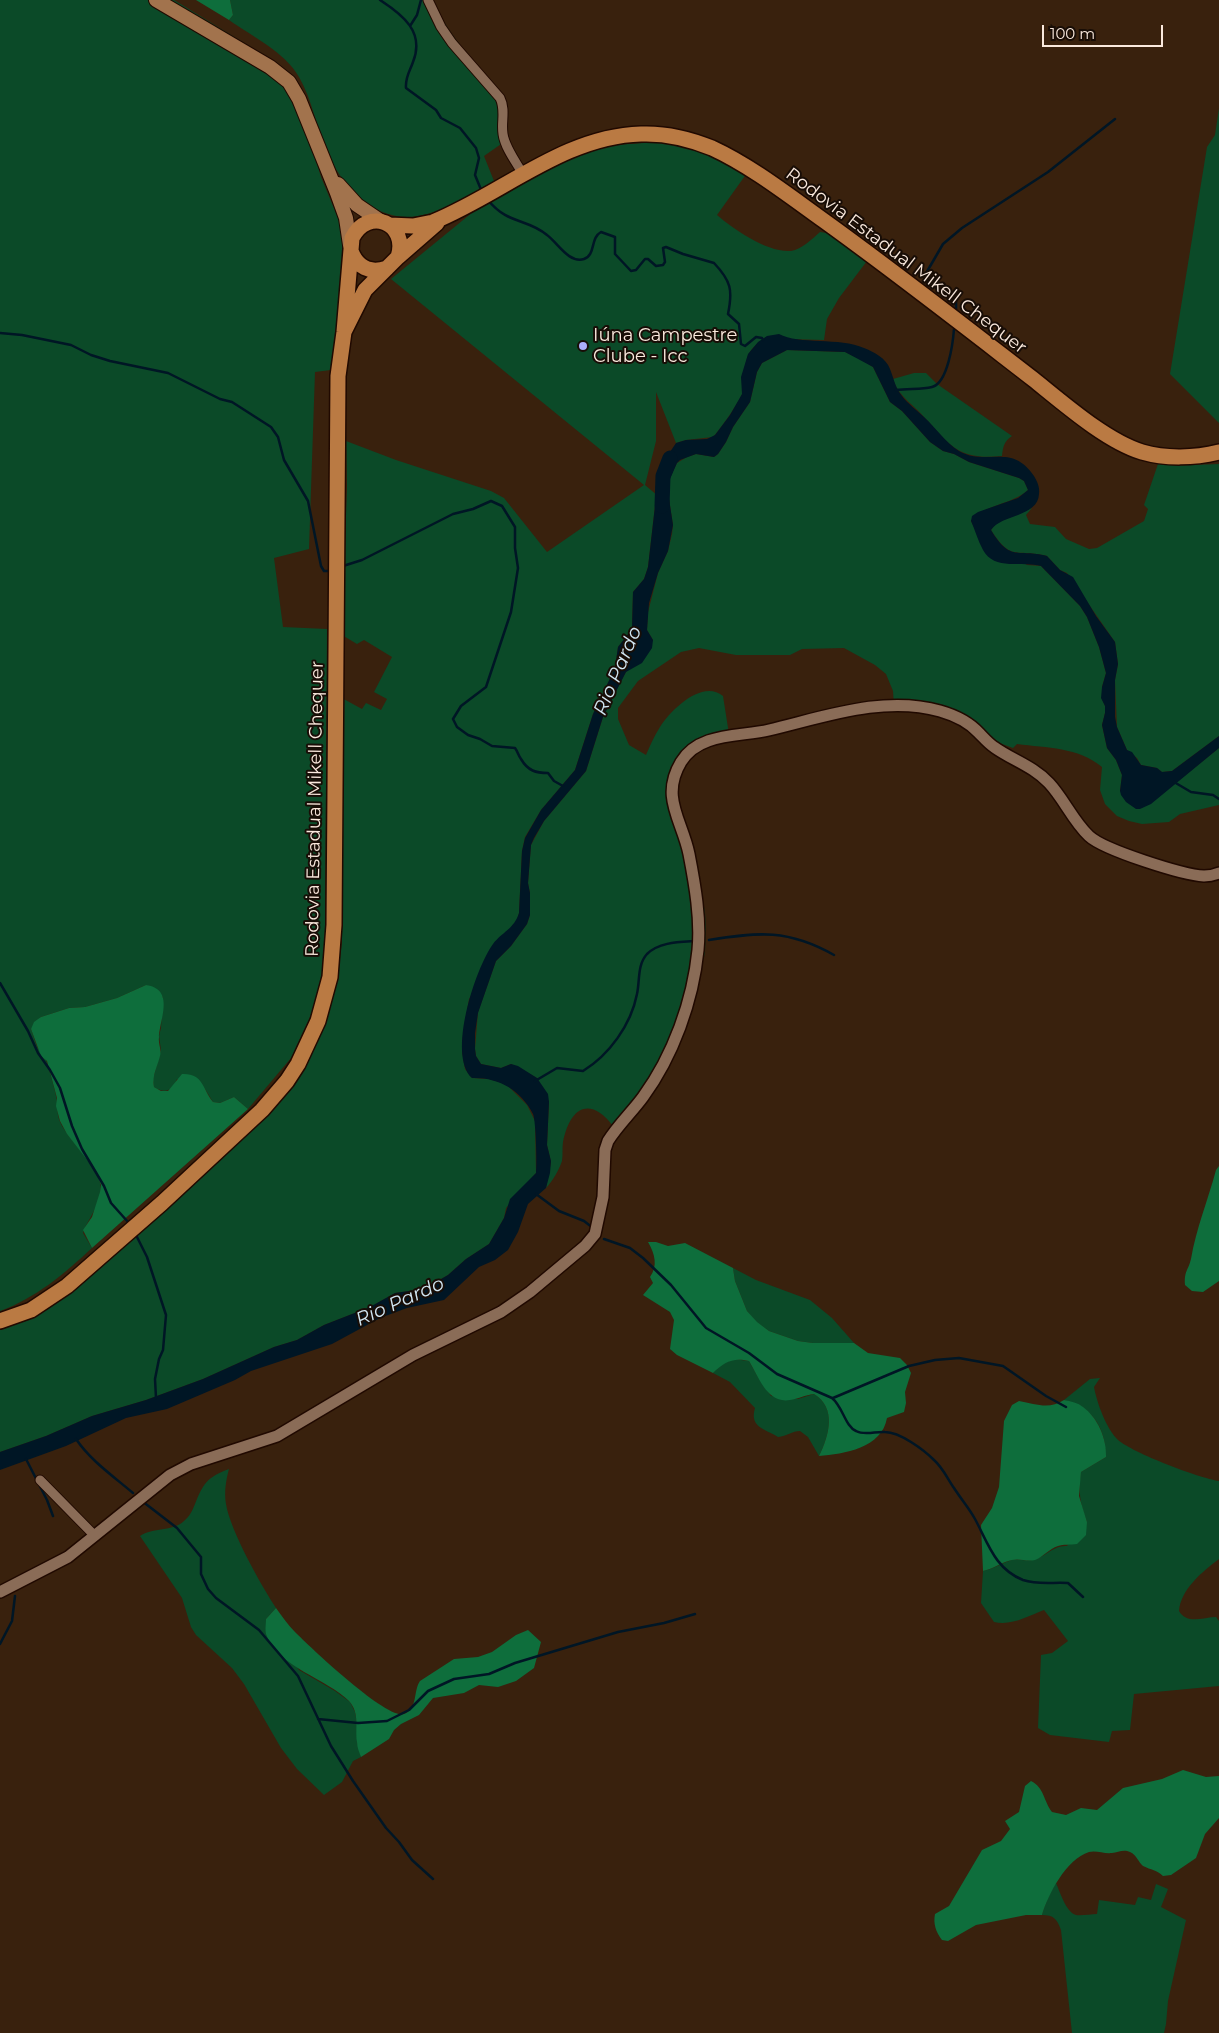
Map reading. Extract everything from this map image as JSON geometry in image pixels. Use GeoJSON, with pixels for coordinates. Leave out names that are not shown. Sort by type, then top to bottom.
{"type":"FeatureCollection","features":[{"type":"Feature","properties":{"kind":"main road"},"geometry":{"type":"LineString","coordinates":[[156,0],[270,67],[289,82],[299,99],[343,206],[353,258],[362,267],[374,271],[386,268]]}},
{"type":"Feature","properties":{"kind":"main road","name":"Rodovia Estadual Mikell Chequer"},"geometry":{"type":"LineString","coordinates":[[444,217],[562,155],[610,139],[641,134],[674,136],[696,142],[735,160],[808,209],[902,276],[1068,406],[1113,438],[1142,452],[1170,457],[1219,452]]}},
{"type":"Feature","properties":{"kind":"main road"},"geometry":{"type":"LineString","coordinates":[[329,171],[357,205],[386,223],[398,236],[400,243],[398,257]]}},
{"type":"Feature","properties":{"kind":"main road"},"geometry":{"type":"LineString","coordinates":[[344,332],[352,238],[360,225],[367,222],[419,226],[444,217]]}},
{"type":"Feature","properties":{"kind":"main road"},"geometry":{"type":"LineString","coordinates":[[344,332],[365,290],[386,268],[444,217]]}},
{"type":"Feature","properties":{"kind":"main road","name":"Rodovia Estadual Mikell Chequer"},"geometry":{"type":"LineString","coordinates":[[0,1321],[31,1310],[67,1286],[162,1203],[262,1110],[287,1081],[313,1036],[331,970],[334,925],[338,386],[344,332]]}},
{"type":"Feature","properties":{"kind":"street"},"geometry":{"type":"LineString","coordinates":[[428,0],[441,27],[452,43],[500,98],[503,107],[503,135],[505,142],[523,174]]}},
{"type":"Feature","properties":{"kind":"street"},"geometry":{"type":"LineString","coordinates":[[0,1592],[68,1557],[170,1475],[191,1464],[276,1436],[413,1355],[501,1312],[530,1292],[591,1240],[598,1225],[603,1198],[605,1150],[608,1141],[644,1096],[661,1068],[672,1046],[688,1000],[698,953],[698,914],[689,851],[677,822],[672,797],[673,784],[680,762],[686,755],[702,744],[728,736],[764,731],[852,710],[909,705],[941,711],[966,722],[996,749],[1039,772],[1054,788],[1093,839],[1116,851],[1191,874],[1204,876],[1219,873]]}},
{"type":"Feature","properties":{"kind":"street"},"geometry":{"type":"LineString","coordinates":[[40,1480],[95,1536]]}},
{"type":"Feature","properties":{"kind":"green space"},"geometry":{"type":"Polygon","coordinates":[[[0,0],[174,0],[254,49],[280,69],[311,144],[321,177],[338,218],[344,238],[345,254],[331,370],[315,372],[309,549],[274,558],[283,627],[327,629],[325,940],[322,984],[310,1017],[291,1058],[248,1109],[234,1097],[220,1103],[213,1102],[205,1089],[177,1079],[168,1090],[165,1091],[154,1087],[153,1079],[161,1050],[159,1036],[163,997],[146,985],[117,998],[85,1007],[69,1008],[41,1017],[31,1029],[38,1048],[46,1061],[57,1101],[59,1120],[94,1168],[98,1175],[101,1190],[98,1203],[83,1233],[92,1248],[38,1292],[0,1311],[0,0]]]}},
{"type":"Feature","properties":{"kind":"green space"},"geometry":{"type":"Polygon","coordinates":[[[196,0],[230,0],[233,15],[229,20],[196,0]]]}},
{"type":"Feature","properties":{"kind":"green space"},"geometry":{"type":"Polygon","coordinates":[[[230,0],[433,0],[457,41],[507,104],[504,142],[484,156],[494,181],[449,206],[419,216],[404,217],[389,214],[363,200],[342,178],[327,152],[308,95],[299,77],[277,52],[229,20],[233,15],[230,0]]]}},
{"type":"Feature","properties":{"kind":"green space"},"geometry":{"type":"Polygon","coordinates":[[[1219,108],[1219,423],[1170,374],[1207,147],[1215,135],[1219,108]]]}},
{"type":"Feature","properties":{"kind":"green space"},"geometry":{"type":"Polygon","coordinates":[[[659,142],[701,150],[747,173],[717,215],[751,239],[782,251],[791,251],[803,246],[820,232],[827,233],[840,239],[867,261],[839,298],[827,319],[824,340],[787,339],[768,336],[752,349],[746,361],[743,392],[713,437],[676,443],[656,392],[656,441],[645,485],[658,496],[655,506],[648,567],[644,579],[633,592],[632,629],[618,647],[615,668],[593,714],[575,770],[541,810],[525,837],[522,851],[517,921],[486,957],[469,999],[463,1035],[462,1051],[465,1069],[472,1078],[489,1079],[506,1084],[527,1105],[535,1121],[536,1173],[506,1208],[504,1218],[489,1244],[466,1259],[448,1275],[432,1284],[416,1290],[395,1293],[370,1307],[324,1325],[297,1340],[274,1347],[203,1379],[146,1400],[92,1416],[46,1436],[0,1452],[0,1324],[29,1312],[264,1111],[326,1020],[338,974],[342,942],[342,879],[338,798],[340,697],[362,709],[366,703],[381,710],[387,699],[374,692],[392,657],[364,640],[357,644],[342,635],[347,486],[346,441],[396,460],[491,491],[504,498],[547,552],[644,485],[391,279],[479,207],[564,161],[590,151],[614,145],[659,142]]]}},
{"type":"Feature","properties":{"kind":"green space"},"geometry":{"type":"Polygon","coordinates":[[[787,350],[845,352],[862,360],[873,367],[890,402],[902,411],[930,442],[943,451],[954,454],[969,462],[1024,481],[1028,490],[1014,499],[983,511],[971,521],[975,529],[1027,565],[1041,566],[1080,606],[1087,617],[1099,647],[1106,673],[1102,687],[1105,713],[1102,725],[1107,748],[1116,760],[1122,775],[1120,791],[1163,793],[1219,748],[1219,805],[1180,814],[1169,822],[1142,824],[1117,816],[1105,804],[1100,790],[1102,767],[1093,760],[1072,752],[1051,748],[1017,744],[1013,748],[994,741],[974,723],[894,706],[893,691],[886,674],[875,665],[844,648],[802,649],[790,655],[736,655],[699,648],[681,652],[638,681],[618,708],[618,719],[629,745],[646,755],[660,727],[679,705],[706,691],[715,692],[723,696],[729,734],[706,744],[689,758],[680,773],[675,793],[694,852],[705,912],[705,953],[684,1033],[671,1061],[614,1127],[605,1117],[589,1108],[582,1109],[576,1113],[566,1130],[561,1164],[546,1188],[551,1162],[547,1145],[549,1102],[537,1078],[511,1064],[501,1068],[481,1064],[476,1056],[475,1049],[478,1012],[496,961],[511,946],[527,924],[530,915],[528,883],[531,845],[544,821],[586,771],[603,717],[620,683],[626,672],[653,640],[647,630],[648,612],[658,573],[668,551],[673,525],[667,486],[670,477],[677,463],[687,457],[696,454],[714,457],[718,454],[750,402],[757,372],[762,363],[787,350]]]}},
{"type":"Feature","properties":{"kind":"green space"},"geometry":{"type":"Polygon","coordinates":[[[914,373],[926,373],[937,384],[1012,436],[1004,444],[1002,456],[986,457],[971,455],[960,451],[945,440],[902,395],[895,385],[893,379],[914,373]]]}},
{"type":"Feature","properties":{"kind":"green space"},"geometry":{"type":"Polygon","coordinates":[[[1159,461],[1196,465],[1219,464],[1219,736],[1172,771],[1162,772],[1157,768],[1141,765],[1137,758],[1127,750],[1117,727],[1115,680],[1118,664],[1115,642],[1067,573],[1060,570],[1047,556],[1010,551],[1004,547],[991,530],[996,523],[1032,508],[1026,515],[1030,524],[1055,527],[1066,539],[1089,549],[1097,548],[1144,521],[1148,509],[1144,505],[1159,461]]]}},
{"type":"Feature","properties":{"kind":"green space"},"geometry":{"type":"Polygon","coordinates":[[[146,985],[160,992],[164,1006],[159,1037],[160,1054],[154,1075],[154,1087],[161,1091],[168,1091],[182,1074],[189,1074],[201,1082],[213,1102],[220,1103],[234,1097],[248,1109],[92,1248],[83,1230],[92,1217],[101,1185],[95,1170],[67,1134],[60,1121],[56,1106],[57,1098],[47,1061],[41,1056],[31,1029],[34,1022],[41,1017],[69,1008],[85,1007],[117,998],[146,985]]]}},
{"type":"Feature","properties":{"kind":"green space"},"geometry":{"type":"Polygon","coordinates":[[[1219,1166],[1219,1281],[1203,1292],[1192,1291],[1185,1285],[1186,1274],[1216,1170],[1219,1166]]]}},
{"type":"Feature","properties":{"kind":"green space"},"geometry":{"type":"Polygon","coordinates":[[[648,1242],[656,1242],[668,1246],[685,1243],[733,1268],[735,1281],[747,1311],[769,1331],[798,1341],[854,1343],[868,1353],[900,1358],[907,1365],[911,1373],[905,1392],[906,1403],[904,1412],[887,1418],[884,1428],[870,1443],[850,1451],[819,1456],[826,1440],[829,1423],[826,1407],[814,1394],[793,1399],[782,1400],[775,1398],[760,1381],[749,1361],[729,1361],[713,1373],[677,1355],[670,1349],[674,1320],[670,1312],[643,1295],[653,1283],[650,1277],[655,1264],[648,1242]]]}},
{"type":"Feature","properties":{"kind":"green space"},"geometry":{"type":"Polygon","coordinates":[[[733,1268],[756,1280],[810,1300],[832,1318],[854,1343],[798,1341],[769,1331],[756,1322],[747,1311],[735,1281],[733,1268]]]}},
{"type":"Feature","properties":{"kind":"green space"},"geometry":{"type":"Polygon","coordinates":[[[733,1359],[749,1361],[771,1396],[798,1399],[814,1394],[821,1400],[826,1407],[829,1423],[826,1440],[819,1456],[808,1437],[800,1431],[778,1437],[756,1424],[754,1420],[755,1408],[730,1382],[713,1373],[720,1365],[733,1359]]]}},
{"type":"Feature","properties":{"kind":"green space"},"geometry":{"type":"Polygon","coordinates":[[[1100,1378],[1094,1387],[1097,1400],[1106,1422],[1118,1440],[1137,1451],[1167,1464],[1219,1481],[1219,1559],[1199,1575],[1188,1588],[1179,1611],[1186,1618],[1216,1617],[1219,1621],[1219,1686],[1134,1694],[1130,1730],[1112,1731],[1109,1742],[1050,1735],[1038,1728],[1041,1655],[1052,1653],[1068,1641],[1044,1610],[1020,1620],[1001,1623],[994,1622],[981,1603],[983,1571],[1012,1560],[1032,1560],[1058,1547],[1067,1546],[1087,1522],[1080,1497],[1081,1472],[1106,1457],[1103,1436],[1096,1421],[1087,1411],[1077,1404],[1064,1400],[1090,1379],[1100,1378]]]}},
{"type":"Feature","properties":{"kind":"green space"},"geometry":{"type":"Polygon","coordinates":[[[1064,1400],[1079,1404],[1093,1417],[1105,1443],[1106,1457],[1081,1472],[1079,1496],[1087,1522],[1086,1535],[1077,1544],[1058,1546],[1035,1560],[1012,1560],[983,1571],[981,1525],[992,1508],[999,1487],[1004,1421],[1012,1405],[1019,1401],[1048,1406],[1064,1400]]]}},
{"type":"Feature","properties":{"kind":"green space"},"geometry":{"type":"Polygon","coordinates":[[[229,1469],[225,1495],[233,1528],[262,1586],[276,1608],[266,1619],[299,1670],[350,1702],[355,1712],[357,1742],[361,1757],[353,1761],[342,1782],[324,1795],[297,1769],[281,1748],[244,1684],[232,1668],[196,1635],[191,1627],[182,1598],[140,1536],[151,1531],[174,1527],[184,1521],[191,1513],[207,1482],[229,1469]]]}},
{"type":"Feature","properties":{"kind":"green space"},"geometry":{"type":"Polygon","coordinates":[[[276,1608],[295,1632],[316,1652],[366,1695],[395,1713],[404,1714],[408,1712],[413,1704],[420,1681],[454,1659],[478,1657],[492,1652],[516,1635],[528,1630],[541,1642],[534,1668],[516,1681],[498,1687],[479,1685],[464,1693],[433,1698],[419,1715],[401,1724],[394,1730],[389,1739],[361,1757],[357,1744],[355,1710],[349,1701],[340,1693],[291,1664],[272,1645],[266,1634],[266,1619],[276,1608]]]}},
{"type":"Feature","properties":{"kind":"green space"},"geometry":{"type":"Polygon","coordinates":[[[1183,1770],[1206,1777],[1219,1776],[1219,1818],[1205,1834],[1196,1858],[1171,1875],[1163,1876],[1143,1866],[1128,1851],[1109,1853],[1089,1852],[1073,1862],[1059,1879],[1053,1888],[1042,1915],[1026,1915],[976,1925],[948,1941],[942,1940],[935,1925],[935,1914],[949,1906],[982,1850],[1001,1841],[1010,1829],[1005,1821],[1019,1812],[1025,1786],[1031,1781],[1039,1787],[1052,1812],[1066,1815],[1081,1808],[1097,1810],[1123,1788],[1162,1779],[1183,1770]]]}},
{"type":"Feature","properties":{"kind":"green space"},"geometry":{"type":"Polygon","coordinates":[[[1056,1883],[1066,1906],[1076,1915],[1097,1914],[1099,1900],[1135,1905],[1138,1897],[1151,1900],[1156,1884],[1168,1889],[1161,1907],[1186,1920],[1168,2001],[1164,2033],[1072,2033],[1061,1930],[1055,1918],[1042,1915],[1056,1883]]]}},
{"type":"Feature","properties":{"kind":"water"},"geometry":{"type":"Polygon","coordinates":[[[779,334],[797,339],[854,345],[872,351],[888,365],[904,399],[959,451],[979,457],[1008,457],[1017,460],[1025,466],[1038,484],[1037,501],[1033,507],[1003,521],[991,530],[1004,547],[1010,551],[1047,556],[1060,570],[1073,577],[1096,616],[1115,642],[1118,664],[1115,680],[1115,717],[1117,727],[1127,750],[1132,752],[1141,765],[1157,768],[1162,772],[1172,771],[1219,736],[1219,748],[1151,804],[1136,809],[1126,802],[1120,791],[1122,775],[1116,760],[1107,748],[1102,725],[1105,706],[1101,698],[1106,673],[1099,647],[1087,617],[1080,606],[1041,566],[1001,563],[988,557],[981,547],[971,521],[972,516],[978,512],[1018,498],[1028,490],[1024,481],[969,462],[954,454],[943,451],[930,442],[902,411],[890,402],[873,367],[845,352],[787,350],[762,363],[757,372],[750,402],[718,454],[714,457],[696,454],[677,463],[667,486],[673,525],[668,551],[658,573],[649,603],[647,630],[653,640],[652,648],[642,663],[626,672],[603,717],[586,771],[544,821],[534,838],[531,845],[528,883],[530,915],[527,924],[511,946],[496,961],[478,1013],[475,1049],[476,1056],[481,1064],[501,1068],[511,1064],[518,1066],[537,1078],[548,1094],[547,1145],[551,1161],[550,1173],[546,1188],[528,1204],[518,1232],[508,1250],[495,1260],[479,1267],[444,1300],[407,1308],[380,1318],[332,1344],[251,1371],[235,1380],[167,1409],[126,1418],[66,1446],[0,1470],[0,1452],[46,1436],[92,1416],[146,1400],[203,1379],[274,1347],[297,1340],[324,1325],[370,1307],[395,1293],[416,1290],[436,1282],[489,1244],[504,1218],[510,1199],[536,1173],[536,1133],[533,1114],[522,1098],[500,1083],[482,1078],[472,1078],[465,1067],[462,1051],[463,1032],[472,991],[493,944],[511,927],[519,913],[522,851],[525,838],[541,810],[575,770],[593,714],[615,668],[618,647],[632,629],[633,592],[644,579],[648,567],[655,506],[662,484],[666,458],[676,443],[686,440],[707,439],[715,435],[730,415],[742,394],[741,377],[748,354],[758,342],[767,336],[779,334]]]}},
{"type":"Feature","properties":{"kind":"waterway"},"geometry":{"type":"LineString","coordinates":[[380,0],[404,18],[414,33],[416,51],[407,77],[406,88],[436,110],[441,118],[460,128],[476,148],[479,158],[475,175],[482,192]]}},
{"type":"Feature","properties":{"kind":"waterway"},"geometry":{"type":"LineString","coordinates":[[410,26],[417,15],[421,0]]}},
{"type":"Feature","properties":{"kind":"waterway"},"geometry":{"type":"LineString","coordinates":[[956,311],[956,300],[930,284],[925,275],[943,244],[962,228],[1048,172],[1115,119]]}},
{"type":"Feature","properties":{"kind":"waterway"},"geometry":{"type":"LineString","coordinates":[[488,200],[503,214],[540,230],[551,238],[564,252],[579,260],[588,257],[595,238],[601,232],[615,237],[615,254],[631,271],[636,270],[645,259],[648,259],[656,266],[663,265],[665,262],[663,248],[666,247],[714,263],[724,275],[729,286],[728,314],[739,324],[741,344],[745,346],[756,337],[763,340]]}},
{"type":"Feature","properties":{"kind":"waterway"},"geometry":{"type":"LineString","coordinates":[[896,390],[928,388],[937,384],[942,378],[949,361],[954,329]]}},
{"type":"Feature","properties":{"kind":"waterway"},"geometry":{"type":"LineString","coordinates":[[0,333],[22,335],[71,345],[91,355],[110,361],[168,373],[220,399],[232,402],[271,427],[278,437],[284,460],[308,501],[321,566],[324,571],[329,571]]}},
{"type":"Feature","properties":{"kind":"waterway","name":"Rio Pardo"},"geometry":{"type":"LineString","coordinates":[[662,506],[663,476],[670,458]]}},
{"type":"Feature","properties":{"kind":"waterway"},"geometry":{"type":"LineString","coordinates":[[343,566],[362,560],[453,514],[473,509],[491,501],[502,506],[515,527],[515,548],[518,568],[511,612],[486,687],[461,706],[453,719],[457,727],[468,735],[492,746],[515,748],[529,769],[548,773],[554,781],[563,786]]}},
{"type":"Feature","properties":{"kind":"waterway"},"geometry":{"type":"LineString","coordinates":[[1174,782],[1191,792],[1213,795],[1219,799]]}},
{"type":"Feature","properties":{"kind":"waterway"},"geometry":{"type":"LineString","coordinates":[[709,940],[743,935],[773,935],[802,941],[834,955]]}},
{"type":"Feature","properties":{"kind":"waterway"},"geometry":{"type":"LineString","coordinates":[[535,1081],[557,1068],[583,1071],[602,1057],[618,1038],[630,1017],[637,994],[640,968],[647,954],[663,945],[695,941]]}},
{"type":"Feature","properties":{"kind":"waterway"},"geometry":{"type":"LineString","coordinates":[[0,983],[28,1031],[38,1053],[60,1088],[72,1126],[82,1149],[104,1186],[111,1203],[128,1222]]}},
{"type":"Feature","properties":{"kind":"waterway"},"geometry":{"type":"LineString","coordinates":[[536,1194],[559,1211],[584,1221],[593,1228]]}},
{"type":"Feature","properties":{"kind":"waterway"},"geometry":{"type":"LineString","coordinates":[[136,1235],[147,1257],[166,1315],[163,1350],[155,1379],[156,1398]]}},
{"type":"Feature","properties":{"kind":"waterway"},"geometry":{"type":"LineString","coordinates":[[604,1239],[630,1248],[643,1258],[671,1285],[706,1328],[749,1353],[777,1374],[832,1398],[839,1406],[852,1429],[863,1433],[882,1432],[898,1435],[924,1451],[937,1463],[973,1515],[993,1554],[1013,1575],[1023,1580],[1034,1582],[1068,1583],[1083,1597]]}},
{"type":"Feature","properties":{"kind":"waterway"},"geometry":{"type":"LineString","coordinates":[[833,1398],[909,1366],[935,1360],[959,1358],[1003,1366],[1046,1396],[1066,1407]]}},
{"type":"Feature","properties":{"kind":"waterway"},"geometry":{"type":"LineString","coordinates":[[76,1439],[95,1461],[133,1493]]}},
{"type":"Feature","properties":{"kind":"waterway"},"geometry":{"type":"LineString","coordinates":[[26,1459],[53,1516]]}},
{"type":"Feature","properties":{"kind":"waterway"},"geometry":{"type":"LineString","coordinates":[[142,1501],[177,1528],[201,1557],[201,1574],[208,1589],[216,1598],[259,1630],[298,1676],[331,1746],[353,1781],[386,1828],[412,1860],[433,1879]]}},
{"type":"Feature","properties":{"kind":"waterway"},"geometry":{"type":"LineString","coordinates":[[0,1644],[12,1621],[15,1596]]}},
{"type":"Feature","properties":{"kind":"waterway"},"geometry":{"type":"LineString","coordinates":[[318,1719],[358,1723],[387,1721],[409,1710],[428,1691],[454,1679],[489,1674],[515,1663],[618,1632],[664,1623],[695,1614]]}},
{"type":"Feature","properties":{"kind":"place","name":"Iúna Campestre Clube - Icc"},"geometry":{"type":"Point","coordinates":[583,346]}}]}
